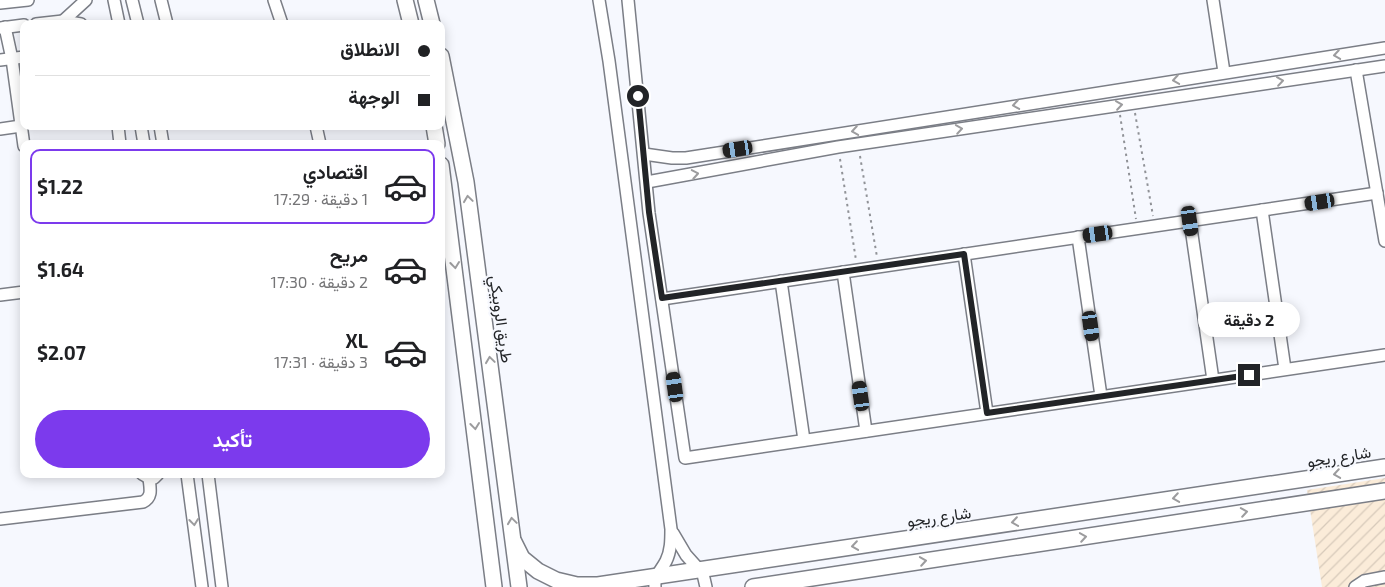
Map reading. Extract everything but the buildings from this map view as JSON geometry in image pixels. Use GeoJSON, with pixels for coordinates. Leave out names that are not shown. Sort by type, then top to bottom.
{"type":"FeatureCollection","features":[{"type":"Feature","properties":{"kind":"main road"},"geometry":{"type":"LineString","coordinates":[[405,0],[410,20]]}},
{"type":"Feature","properties":{"kind":"main road"},"geometry":{"type":"LineString","coordinates":[[426,0],[431,20]]}},
{"type":"Feature","properties":{"kind":"main road","name":"طريق الروبيكي"},"geometry":{"type":"LineString","coordinates":[[445,76],[466,182],[519,587]]}},
{"type":"Feature","properties":{"kind":"main road"},"geometry":{"type":"LineString","coordinates":[[445,197],[494,587]]}},
{"type":"Feature","properties":{"kind":"main road","name":"شارع ريجو"},"geometry":{"type":"LineString","coordinates":[[514,542],[522,558],[538,571],[556,580],[577,585],[656,582],[700,569],[1385,467]]}},
{"type":"Feature","properties":{"kind":"main road"},"geometry":{"type":"LineString","coordinates":[[1269,484],[1272,508]]}},
{"type":"Feature","properties":{"kind":"main road"},"geometry":{"type":"LineString","coordinates":[[754,587],[1385,491]]}},
{"type":"Feature","properties":{"kind":"street"},"geometry":{"type":"LineString","coordinates":[[0,3],[22,0]]}},
{"type":"Feature","properties":{"kind":"street"},"geometry":{"type":"LineString","coordinates":[[63,20],[86,0]]}},
{"type":"Feature","properties":{"kind":"street"},"geometry":{"type":"LineString","coordinates":[[114,0],[118,20]]}},
{"type":"Feature","properties":{"kind":"street"},"geometry":{"type":"LineString","coordinates":[[132,0],[137,20]]}},
{"type":"Feature","properties":{"kind":"street"},"geometry":{"type":"LineString","coordinates":[[161,0],[166,20]]}},
{"type":"Feature","properties":{"kind":"street"},"geometry":{"type":"LineString","coordinates":[[274,0],[281,20]]}},
{"type":"Feature","properties":{"kind":"street"},"geometry":{"type":"LineString","coordinates":[[598,0],[609,61],[671,529],[669,554],[656,582]]}},
{"type":"Feature","properties":{"kind":"street"},"geometry":{"type":"LineString","coordinates":[[628,0],[649,212],[685,458],[1385,355]]}},
{"type":"Feature","properties":{"kind":"street"},"geometry":{"type":"LineString","coordinates":[[1213,0],[1224,72]]}},
{"type":"Feature","properties":{"kind":"street"},"geometry":{"type":"LineString","coordinates":[[20,26],[2,28],[6,59],[20,122]]}},
{"type":"Feature","properties":{"kind":"street"},"geometry":{"type":"LineString","coordinates":[[644,154],[686,158],[1380,48],[1381,66],[838,147],[647,182]]}},
{"type":"Feature","properties":{"kind":"street"},"geometry":{"type":"LineString","coordinates":[[6,59],[20,57]]}},
{"type":"Feature","properties":{"kind":"street"},"geometry":{"type":"LineString","coordinates":[[1356,70],[1385,241]]}},
{"type":"Feature","properties":{"kind":"street"},"geometry":{"type":"LineString","coordinates":[[927,119],[930,133]]}},
{"type":"Feature","properties":{"kind":"street"},"geometry":{"type":"LineString","coordinates":[[0,129],[20,126]]}},
{"type":"Feature","properties":{"kind":"street"},"geometry":{"type":"LineString","coordinates":[[662,298],[1377,193]]}},
{"type":"Feature","properties":{"kind":"street"},"geometry":{"type":"LineString","coordinates":[[1262,210],[1285,369]]}},
{"type":"Feature","properties":{"kind":"street"},"geometry":{"type":"LineString","coordinates":[[1190,221],[1213,380]]}},
{"type":"Feature","properties":{"kind":"street"},"geometry":{"type":"LineString","coordinates":[[1078,237],[1102,396]]}},
{"type":"Feature","properties":{"kind":"street"},"geometry":{"type":"LineString","coordinates":[[964,254],[987,413]]}},
{"type":"Feature","properties":{"kind":"street"},"geometry":{"type":"LineString","coordinates":[[842,272],[866,431]]}},
{"type":"Feature","properties":{"kind":"street"},"geometry":{"type":"LineString","coordinates":[[781,281],[804,440]]}},
{"type":"Feature","properties":{"kind":"street"},"geometry":{"type":"LineString","coordinates":[[0,295],[20,292]]}},
{"type":"Feature","properties":{"kind":"street"},"geometry":{"type":"LineString","coordinates":[[0,519],[143,502],[151,494],[150,478]]}},
{"type":"Feature","properties":{"kind":"street"},"geometry":{"type":"LineString","coordinates":[[188,478],[202,587]]}},
{"type":"Feature","properties":{"kind":"street"},"geometry":{"type":"LineString","coordinates":[[208,478],[222,587]]}},
{"type":"Feature","properties":{"kind":"street"},"geometry":{"type":"LineString","coordinates":[[671,529],[680,547],[700,569],[705,578],[706,587]]}},
{"type":"Feature","properties":{"kind":"street"},"geometry":{"type":"LineString","coordinates":[[1355,587],[1364,581],[1385,577]]}},
{"type":"Feature","properties":{"kind":"path"},"geometry":{"type":"LineString","coordinates":[[1133,103],[1155,226]]}},
{"type":"Feature","properties":{"kind":"path"},"geometry":{"type":"LineString","coordinates":[[1118,105],[1137,229]]}},
{"type":"Feature","properties":{"kind":"path"},"geometry":{"type":"LineString","coordinates":[[858,144],[878,267]]}},
{"type":"Feature","properties":{"kind":"path"},"geometry":{"type":"LineString","coordinates":[[838,147],[857,270]]}},
{"type":"Feature","properties":{"kind":"shaded area"},"geometry":{"type":"Polygon","coordinates":[[[1385,478],[1385,587],[1322,587],[1307,490],[1385,478]]]}},
{"type":"Feature","properties":{"kind":"route"},"geometry":{"type":"LineString","coordinates":[[638,96],[649,212],[662,298],[964,254],[987,413],[1249,375]]}}]}
